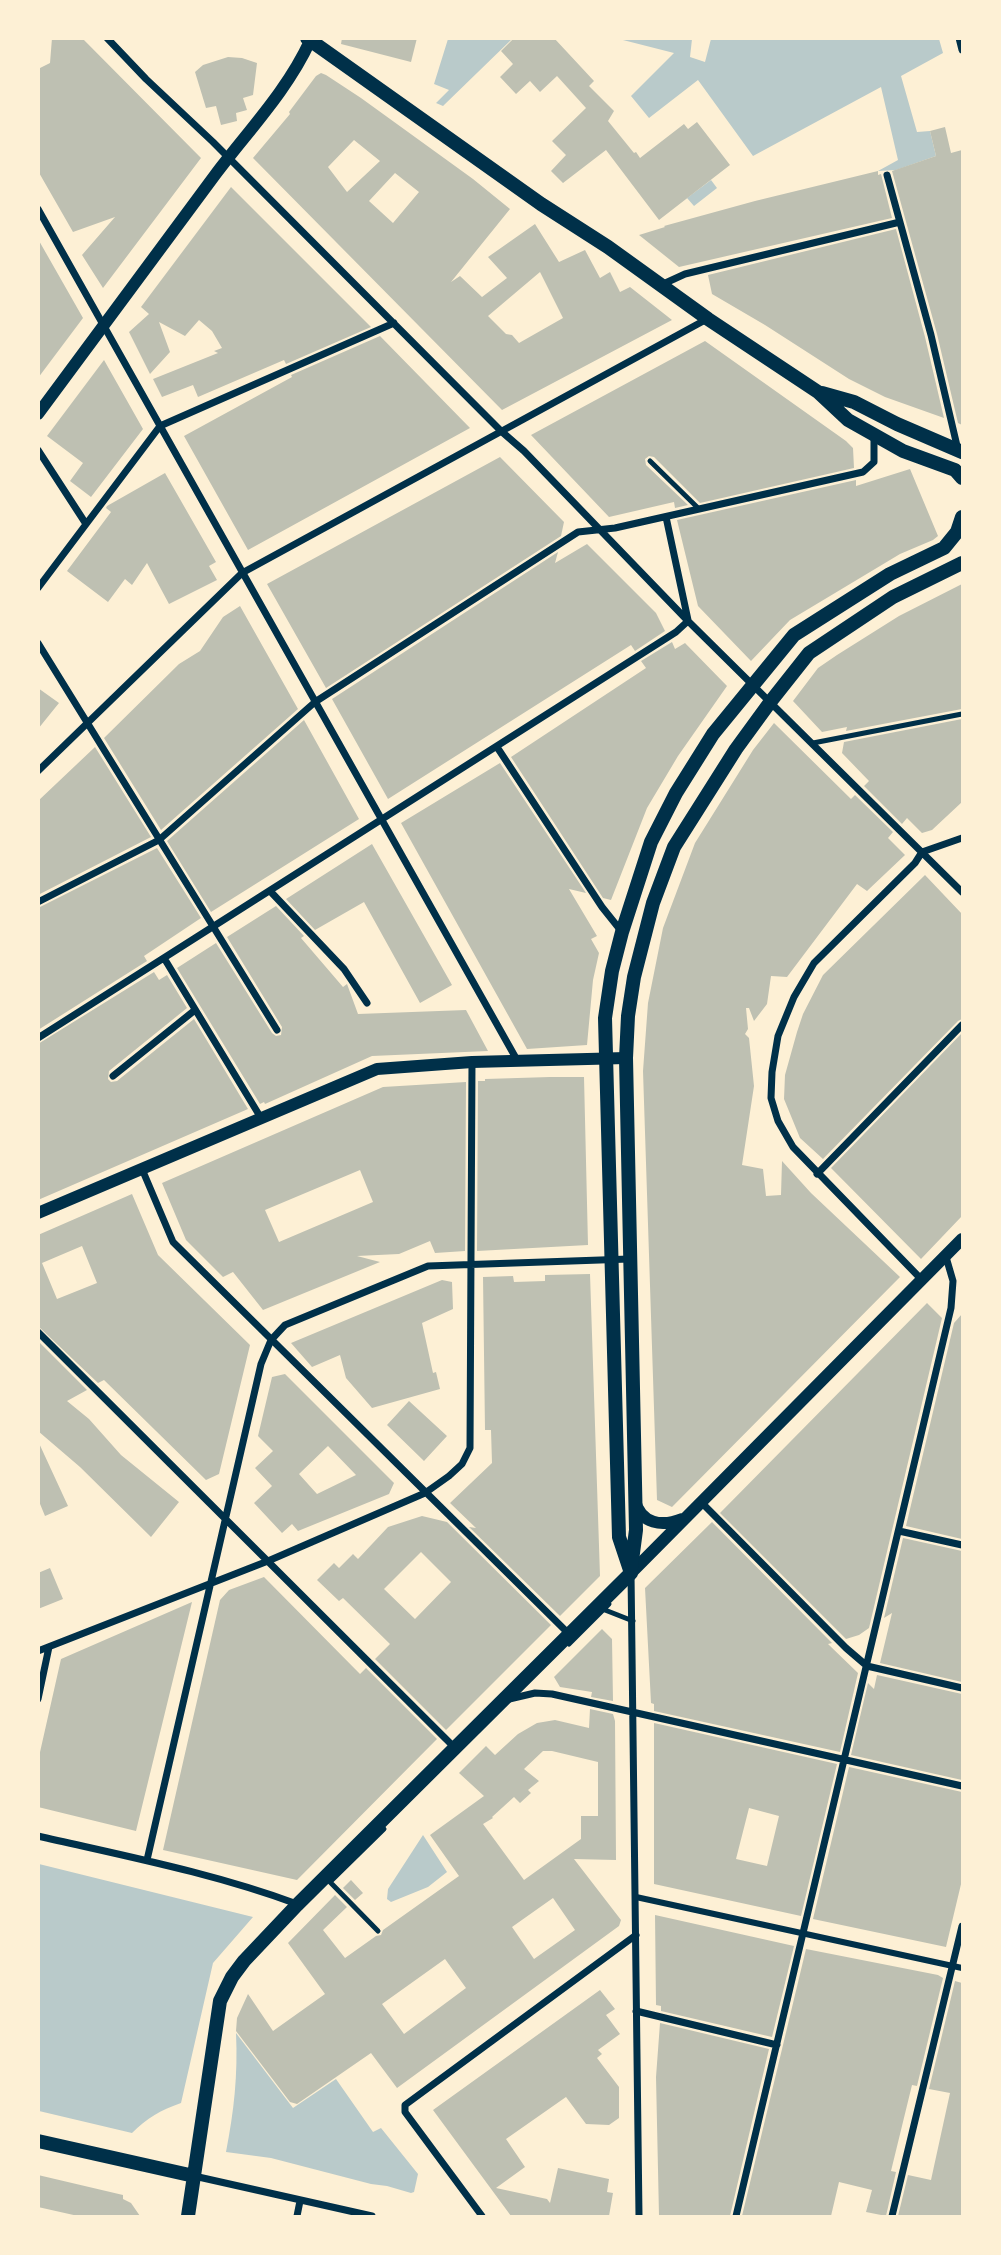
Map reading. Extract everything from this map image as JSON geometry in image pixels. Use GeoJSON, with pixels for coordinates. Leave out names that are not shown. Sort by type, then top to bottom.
{"type":"FeatureCollection","features":[{"type":"Feature","properties":{"kind":"main road"},"geometry":{"type":"LineString","coordinates":[[309,39],[541,204],[818,392],[848,420],[903,451],[955,470],[962,478]]}},
{"type":"Feature","properties":{"kind":"main road"},"geometry":{"type":"LineString","coordinates":[[818,392],[854,402],[960,452]]}},
{"type":"Feature","properties":{"kind":"main road"},"geometry":{"type":"LineString","coordinates":[[631,1573],[619,1537],[604,1058],[604,1018],[622,932],[651,842],[676,793],[713,734],[752,684],[794,635],[890,574],[944,548],[957,532],[962,517]]}},
{"type":"Feature","properties":{"kind":"main road"},"geometry":{"type":"LineString","coordinates":[[188,2217],[220,2001],[232,1977],[297,1905],[328,1880],[454,1747],[507,1700],[631,1573],[636,1530],[629,1259],[626,1058],[628,1016],[641,943],[674,847],[702,800],[771,701],[809,653],[893,597],[962,563]]}},
{"type":"Feature","properties":{"kind":"main road"},"geometry":{"type":"LineString","coordinates":[[38,2141],[194,2176]]}},
{"type":"Feature","properties":{"kind":"street"},"geometry":{"type":"LineString","coordinates":[[107,38],[524,451],[688,621],[962,892]]}},
{"type":"Feature","properties":{"kind":"street"},"geometry":{"type":"LineString","coordinates":[[959,38],[962,50]]}},
{"type":"Feature","properties":{"kind":"street"},"geometry":{"type":"LineString","coordinates":[[38,414],[228,157],[266,112],[299,66],[309,39]]}},
{"type":"Feature","properties":{"kind":"street"},"geometry":{"type":"LineString","coordinates":[[887,176],[960,452]]}},
{"type":"Feature","properties":{"kind":"street"},"geometry":{"type":"LineString","coordinates":[[38,209],[517,1061]]}},
{"type":"Feature","properties":{"kind":"street"},"geometry":{"type":"LineString","coordinates":[[661,285],[685,274],[900,222]]}},
{"type":"Feature","properties":{"kind":"street"},"geometry":{"type":"LineString","coordinates":[[38,771],[243,573],[708,319]]}},
{"type":"Feature","properties":{"kind":"street"},"geometry":{"type":"LineString","coordinates":[[38,588],[160,426],[394,323]]}},
{"type":"Feature","properties":{"kind":"street"},"geometry":{"type":"LineString","coordinates":[[38,902],[159,841],[315,702],[578,532],[666,517],[863,472],[874,462],[874,437]]}},
{"type":"Feature","properties":{"kind":"street"},"geometry":{"type":"LineString","coordinates":[[38,450],[86,524]]}},
{"type":"Feature","properties":{"kind":"street"},"geometry":{"type":"LineString","coordinates":[[666,517],[688,621]]}},
{"type":"Feature","properties":{"kind":"street"},"geometry":{"type":"LineString","coordinates":[[38,1038],[497,747],[676,632],[688,621]]}},
{"type":"Feature","properties":{"kind":"street"},"geometry":{"type":"LineString","coordinates":[[38,643],[277,1030]]}},
{"type":"Feature","properties":{"kind":"street"},"geometry":{"type":"LineString","coordinates":[[497,747],[602,907],[622,932]]}},
{"type":"Feature","properties":{"kind":"street"},"geometry":{"type":"LineString","coordinates":[[922,1280],[793,1147],[778,1121],[771,1098],[772,1072],[778,1036],[794,997],[814,963],[915,863],[922,852],[962,838]]}},
{"type":"Feature","properties":{"kind":"street"},"geometry":{"type":"LineString","coordinates":[[270,891],[344,969],[367,1003]]}},
{"type":"Feature","properties":{"kind":"street"},"geometry":{"type":"LineString","coordinates":[[164,958],[261,1118]]}},
{"type":"Feature","properties":{"kind":"street"},"geometry":{"type":"LineString","coordinates":[[113,1076],[195,1010]]}},
{"type":"Feature","properties":{"kind":"street"},"geometry":{"type":"LineString","coordinates":[[817,1174],[962,1025]]}},
{"type":"Feature","properties":{"kind":"street"},"geometry":{"type":"LineString","coordinates":[[38,1213],[377,1069],[472,1062],[626,1058]]}},
{"type":"Feature","properties":{"kind":"street"},"geometry":{"type":"LineString","coordinates":[[38,1651],[268,1561],[425,1493],[463,1464],[470,1448],[472,1062]]}},
{"type":"Feature","properties":{"kind":"street"},"geometry":{"type":"LineString","coordinates":[[142,1169],[173,1242],[569,1634]]}},
{"type":"Feature","properties":{"kind":"street"},"geometry":{"type":"LineString","coordinates":[[639,2217],[631,1573],[962,1240]]}},
{"type":"Feature","properties":{"kind":"street"},"geometry":{"type":"LineString","coordinates":[[736,2217],[951,1308],[953,1281],[946,1256]]}},
{"type":"Feature","properties":{"kind":"street"},"geometry":{"type":"LineString","coordinates":[[147,1860],[261,1364],[271,1340],[285,1325],[428,1266],[629,1259]]}},
{"type":"Feature","properties":{"kind":"street"},"geometry":{"type":"LineString","coordinates":[[38,1332],[454,1747]]}},
{"type":"Feature","properties":{"kind":"street"},"geometry":{"type":"LineString","coordinates":[[635,1497],[640,1514],[653,1522],[670,1523],[685,1518]]}},
{"type":"Feature","properties":{"kind":"street"},"geometry":{"type":"LineString","coordinates":[[701,1502],[867,1666],[962,1688]]}},
{"type":"Feature","properties":{"kind":"street"},"geometry":{"type":"LineString","coordinates":[[899,1531],[962,1545]]}},
{"type":"Feature","properties":{"kind":"street"},"geometry":{"type":"LineString","coordinates":[[38,1699],[49,1647]]}},
{"type":"Feature","properties":{"kind":"street"},"geometry":{"type":"LineString","coordinates":[[507,1700],[544,1693],[962,1786]]}},
{"type":"Feature","properties":{"kind":"street"},"geometry":{"type":"LineString","coordinates":[[38,1836],[147,1860],[258,1890],[297,1905]]}},
{"type":"Feature","properties":{"kind":"street"},"geometry":{"type":"LineString","coordinates":[[636,1897],[962,1968]]}},
{"type":"Feature","properties":{"kind":"street"},"geometry":{"type":"LineString","coordinates":[[892,2217],[962,1926]]}},
{"type":"Feature","properties":{"kind":"street"},"geometry":{"type":"LineString","coordinates":[[482,2217],[405,2112],[405,2105],[636,1935]]}},
{"type":"Feature","properties":{"kind":"street"},"geometry":{"type":"LineString","coordinates":[[636,2011],[777,2045]]}},
{"type":"Feature","properties":{"kind":"street"},"geometry":{"type":"LineString","coordinates":[[194,2176],[372,2217]]}},
{"type":"Feature","properties":{"kind":"street"},"geometry":{"type":"LineString","coordinates":[[297,2217],[300,2201]]}},
{"type":"Feature","properties":{"kind":"lane"},"geometry":{"type":"LineString","coordinates":[[650,461],[698,508]]}},
{"type":"Feature","properties":{"kind":"lane"},"geometry":{"type":"LineString","coordinates":[[813,743],[962,714]]}},
{"type":"Feature","properties":{"kind":"lane"},"geometry":{"type":"LineString","coordinates":[[378,1931],[328,1880],[507,1700],[605,1610],[631,1573]]}},
{"type":"Feature","properties":{"kind":"lane"},"geometry":{"type":"LineString","coordinates":[[605,1610],[633,1621]]}},
{"type":"Feature","properties":{"kind":"shaded area"},"geometry":{"type":"Polygon","coordinates":[[[448,39],[512,39],[443,106],[436,103],[449,90],[434,84],[448,39]]]}},
{"type":"Feature","properties":{"kind":"shaded area"},"geometry":{"type":"Polygon","coordinates":[[[619,39],[692,39],[690,57],[705,62],[711,39],[939,39],[943,53],[901,76],[917,132],[930,131],[936,156],[896,170],[878,171],[898,160],[881,87],[753,156],[698,80],[649,118],[631,96],[674,53],[619,39]]]}},
{"type":"Feature","properties":{"kind":"shaded area"},"geometry":{"type":"Polygon","coordinates":[[[711,180],[717,188],[694,206],[687,198],[711,180]]]}},
{"type":"Feature","properties":{"kind":"shaded area"},"geometry":{"type":"Polygon","coordinates":[[[423,1835],[447,1872],[428,1887],[391,1902],[387,1899],[388,1889],[423,1835]]]}},
{"type":"Feature","properties":{"kind":"shaded area"},"geometry":{"type":"Polygon","coordinates":[[[39,1864],[253,1917],[213,1963],[181,2103],[155,2115],[132,2133],[39,2111],[39,1864]]]}},
{"type":"Feature","properties":{"kind":"shaded area"},"geometry":{"type":"Polygon","coordinates":[[[236,2033],[293,2108],[336,2079],[373,2132],[381,2128],[418,2174],[414,2192],[371,2184],[271,2158],[226,2152],[235,2093],[236,2033]]]}},
{"type":"Feature","properties":{"kind":"building"},"geometry":{"type":"Polygon","coordinates":[[[52,38],[82,38],[201,158],[103,288],[82,255],[115,217],[73,232],[38,171],[38,69],[50,63],[52,38]]]}},
{"type":"Feature","properties":{"kind":"building"},"geometry":{"type":"Polygon","coordinates":[[[342,38],[417,38],[411,62],[341,44],[342,38]]]}},
{"type":"Feature","properties":{"kind":"building"},"geometry":{"type":"Polygon","coordinates":[[[514,38],[554,38],[594,81],[589,86],[614,111],[608,121],[640,158],[684,124],[688,129],[697,122],[730,165],[659,220],[606,150],[563,183],[551,171],[566,155],[552,141],[586,108],[557,76],[540,92],[530,81],[516,94],[500,77],[513,64],[501,51],[514,38]]]}},
{"type":"Feature","properties":{"kind":"building"},"geometry":{"type":"Polygon","coordinates":[[[228,57],[257,63],[253,95],[243,98],[247,110],[236,113],[237,121],[221,125],[216,106],[206,108],[195,72],[203,65],[228,57]]]}},
{"type":"Feature","properties":{"kind":"building"},"geometry":{"type":"Polygon","coordinates":[[[321,73],[326,75],[361,98],[510,209],[451,282],[460,276],[482,297],[507,278],[488,257],[535,224],[559,262],[585,250],[600,278],[610,272],[620,292],[630,287],[672,320],[502,410],[253,158],[290,114],[316,76],[321,73]],[[354,140],[328,167],[347,192],[380,161],[354,140]],[[395,173],[369,201],[393,223],[419,192],[395,173]],[[540,272],[488,316],[519,343],[563,318],[540,272]]]}},
{"type":"Feature","properties":{"kind":"building"},"geometry":{"type":"Polygon","coordinates":[[[945,127],[951,153],[962,150],[962,425],[958,423],[937,334],[892,171],[936,156],[930,131],[945,127]]]}},
{"type":"Feature","properties":{"kind":"building"},"geometry":{"type":"Polygon","coordinates":[[[878,171],[892,218],[679,267],[639,235],[755,201],[878,171]]]}},
{"type":"Feature","properties":{"kind":"building"},"geometry":{"type":"Polygon","coordinates":[[[231,187],[371,327],[286,364],[284,360],[198,397],[193,385],[162,397],[153,379],[218,353],[214,351],[222,348],[212,331],[199,320],[185,336],[159,322],[170,352],[150,374],[129,332],[149,314],[141,307],[231,187]]]}},
{"type":"Feature","properties":{"kind":"building"},"geometry":{"type":"Polygon","coordinates":[[[896,229],[944,418],[885,397],[849,379],[712,294],[708,275],[896,229]]]}},
{"type":"Feature","properties":{"kind":"building"},"geometry":{"type":"Polygon","coordinates":[[[38,239],[83,318],[38,378],[38,239]]]}},
{"type":"Feature","properties":{"kind":"building"},"geometry":{"type":"Polygon","coordinates":[[[380,336],[470,428],[248,550],[184,436],[292,377],[291,375],[380,336]]]}},
{"type":"Feature","properties":{"kind":"building"},"geometry":{"type":"Polygon","coordinates":[[[705,341],[846,441],[853,448],[854,468],[700,503],[654,457],[649,456],[645,459],[646,465],[688,505],[675,508],[674,502],[609,517],[531,435],[705,341]]]}},
{"type":"Feature","properties":{"kind":"building"},"geometry":{"type":"Polygon","coordinates":[[[104,360],[143,429],[91,497],[70,481],[83,463],[47,436],[104,360]]]}},
{"type":"Feature","properties":{"kind":"building"},"geometry":{"type":"Polygon","coordinates":[[[500,457],[564,522],[561,536],[326,688],[267,584],[500,457]]]}},
{"type":"Feature","properties":{"kind":"building"},"geometry":{"type":"Polygon","coordinates":[[[910,469],[938,536],[900,554],[790,620],[751,661],[698,606],[677,520],[856,480],[856,486],[910,469]]]}},
{"type":"Feature","properties":{"kind":"building"},"geometry":{"type":"Polygon","coordinates":[[[165,473],[216,562],[209,566],[217,580],[169,604],[147,563],[132,585],[125,579],[108,602],[67,571],[111,512],[107,506],[165,473]]]}},
{"type":"Feature","properties":{"kind":"building"},"geometry":{"type":"Polygon","coordinates":[[[587,544],[656,613],[665,631],[635,651],[631,645],[388,799],[332,699],[558,552],[555,563],[587,544]]]}},
{"type":"Feature","properties":{"kind":"building"},"geometry":{"type":"Polygon","coordinates":[[[962,584],[962,709],[846,731],[847,727],[822,732],[793,701],[818,668],[899,616],[962,584]]]}},
{"type":"Feature","properties":{"kind":"building"},"geometry":{"type":"Polygon","coordinates":[[[240,606],[298,709],[161,830],[104,738],[179,664],[200,651],[223,617],[240,606]]]}},
{"type":"Feature","properties":{"kind":"building"},"geometry":{"type":"Polygon","coordinates":[[[672,642],[675,649],[685,643],[727,686],[678,756],[647,808],[611,900],[603,898],[511,757],[646,668],[641,661],[672,642]]]}},
{"type":"Feature","properties":{"kind":"building"},"geometry":{"type":"Polygon","coordinates":[[[38,688],[59,703],[38,729],[38,688]]]}},
{"type":"Feature","properties":{"kind":"building"},"geometry":{"type":"Polygon","coordinates":[[[962,719],[962,802],[932,830],[922,833],[907,818],[902,824],[864,786],[869,781],[842,753],[844,742],[962,719]]]}},
{"type":"Feature","properties":{"kind":"building"},"geometry":{"type":"Polygon","coordinates":[[[304,720],[359,819],[211,912],[167,841],[304,720]]]}},
{"type":"Feature","properties":{"kind":"building"},"geometry":{"type":"Polygon","coordinates":[[[774,723],[851,799],[855,795],[893,832],[888,838],[905,855],[867,891],[857,884],[787,977],[771,976],[767,1004],[754,1021],[749,1008],[746,1008],[748,1029],[745,1034],[749,1038],[754,1086],[742,1165],[763,1169],[766,1196],[781,1195],[782,1161],[811,1193],[900,1277],[672,1507],[657,1500],[643,1071],[648,1003],[663,928],[695,843],[753,750],[774,723]]]}},
{"type":"Feature","properties":{"kind":"building"},"geometry":{"type":"Polygon","coordinates":[[[95,747],[151,837],[38,895],[38,801],[95,747]]]}},
{"type":"Feature","properties":{"kind":"building"},"geometry":{"type":"Polygon","coordinates":[[[500,763],[586,893],[569,889],[597,936],[591,939],[599,953],[593,980],[587,1045],[527,1049],[401,823],[500,763]]]}},
{"type":"Feature","properties":{"kind":"building"},"geometry":{"type":"Polygon","coordinates":[[[372,844],[452,985],[420,1003],[364,902],[315,930],[286,899],[372,844]]]}},
{"type":"Feature","properties":{"kind":"building"},"geometry":{"type":"Polygon","coordinates":[[[157,848],[201,918],[144,956],[147,961],[38,1030],[38,908],[157,848]]]}},
{"type":"Feature","properties":{"kind":"building"},"geometry":{"type":"Polygon","coordinates":[[[925,875],[962,914],[962,1019],[823,1159],[800,1138],[784,1099],[785,1075],[803,1014],[823,975],[925,875]]]}},
{"type":"Feature","properties":{"kind":"building"},"geometry":{"type":"Polygon","coordinates":[[[276,906],[304,936],[301,938],[343,987],[347,984],[358,1014],[466,1010],[488,1051],[372,1056],[260,1104],[177,968],[216,943],[272,1033],[281,1035],[282,1027],[227,937],[276,906]]]}},
{"type":"Feature","properties":{"kind":"building"},"geometry":{"type":"Polygon","coordinates":[[[154,972],[159,980],[167,975],[187,1008],[109,1071],[108,1079],[111,1082],[117,1081],[194,1019],[248,1109],[38,1200],[38,1044],[154,972]]]}},
{"type":"Feature","properties":{"kind":"building"},"geometry":{"type":"Polygon","coordinates":[[[962,1033],[962,1216],[921,1259],[831,1168],[962,1033]]]}},
{"type":"Feature","properties":{"kind":"building"},"geometry":{"type":"Polygon","coordinates":[[[584,1077],[588,1245],[477,1251],[478,1081],[584,1077]]]}},
{"type":"Feature","properties":{"kind":"building"},"geometry":{"type":"Polygon","coordinates":[[[466,1082],[465,1251],[435,1253],[430,1241],[399,1254],[357,1256],[380,1262],[263,1310],[233,1272],[223,1277],[186,1240],[162,1183],[383,1087],[466,1082]],[[360,1170],[265,1210],[279,1242],[373,1202],[360,1170]]]}},
{"type":"Feature","properties":{"kind":"building"},"geometry":{"type":"Polygon","coordinates":[[[132,1194],[158,1255],[250,1345],[219,1474],[206,1480],[104,1380],[98,1383],[38,1326],[38,1235],[132,1194]],[[82,1246],[42,1263],[57,1299],[97,1283],[82,1246]]]}},
{"type":"Feature","properties":{"kind":"building"},"geometry":{"type":"Polygon","coordinates":[[[590,1274],[600,1576],[560,1616],[469,1527],[476,1528],[450,1503],[492,1463],[491,1430],[485,1430],[483,1277],[513,1276],[514,1282],[545,1281],[545,1275],[590,1274]]]}},
{"type":"Feature","properties":{"kind":"building"},"geometry":{"type":"Polygon","coordinates":[[[442,1280],[452,1282],[453,1309],[422,1323],[433,1373],[436,1372],[440,1389],[372,1408],[346,1378],[340,1355],[312,1367],[291,1343],[442,1280]]]}},
{"type":"Feature","properties":{"kind":"building"},"geometry":{"type":"Polygon","coordinates":[[[927,1303],[942,1318],[869,1628],[846,1639],[720,1513],[927,1303]]]}},
{"type":"Feature","properties":{"kind":"building"},"geometry":{"type":"Polygon","coordinates":[[[962,1314],[962,1539],[906,1526],[954,1323],[962,1314]]]}},
{"type":"Feature","properties":{"kind":"building"},"geometry":{"type":"Polygon","coordinates":[[[38,1341],[87,1390],[67,1401],[89,1419],[121,1455],[179,1502],[151,1537],[80,1467],[38,1431],[38,1341]]]}},
{"type":"Feature","properties":{"kind":"building"},"geometry":{"type":"Polygon","coordinates":[[[285,1374],[394,1483],[389,1494],[298,1531],[292,1524],[282,1533],[254,1503],[272,1486],[255,1468],[273,1451],[258,1436],[272,1377],[285,1374]],[[328,1446],[299,1474],[317,1494],[356,1475],[328,1446]]]}},
{"type":"Feature","properties":{"kind":"building"},"geometry":{"type":"Polygon","coordinates":[[[409,1401],[447,1436],[424,1461],[387,1425],[409,1401]]]}},
{"type":"Feature","properties":{"kind":"building"},"geometry":{"type":"Polygon","coordinates":[[[38,1441],[68,1506],[45,1516],[38,1499],[38,1441]]]}},
{"type":"Feature","properties":{"kind":"building"},"geometry":{"type":"Polygon","coordinates":[[[422,1516],[447,1522],[551,1625],[446,1730],[375,1659],[390,1644],[343,1598],[339,1601],[317,1580],[334,1563],[339,1568],[353,1554],[358,1559],[388,1527],[422,1516]],[[421,1552],[384,1589],[415,1619],[451,1582],[421,1552]]]}},
{"type":"Feature","properties":{"kind":"building"},"geometry":{"type":"Polygon","coordinates":[[[712,1522],[832,1643],[828,1644],[858,1673],[840,1752],[654,1711],[654,1704],[651,1703],[645,1588],[712,1522]]]}},
{"type":"Feature","properties":{"kind":"building"},"geometry":{"type":"Polygon","coordinates":[[[903,1538],[962,1551],[962,1682],[880,1663],[892,1613],[884,1618],[903,1538]]]}},
{"type":"Feature","properties":{"kind":"building"},"geometry":{"type":"Polygon","coordinates":[[[50,1568],[63,1599],[38,1609],[38,1573],[50,1568]]]}},
{"type":"Feature","properties":{"kind":"building"},"geometry":{"type":"Polygon","coordinates":[[[264,1577],[360,1674],[366,1668],[437,1739],[297,1880],[163,1850],[220,1600],[229,1590],[264,1577]]]}},
{"type":"Feature","properties":{"kind":"building"},"geometry":{"type":"Polygon","coordinates":[[[192,1602],[136,1831],[38,1807],[38,1761],[61,1659],[192,1602]]]}},
{"type":"Feature","properties":{"kind":"building"},"geometry":{"type":"Polygon","coordinates":[[[602,1629],[612,1639],[613,1701],[591,1697],[592,1692],[560,1687],[554,1677],[602,1629]]]}},
{"type":"Feature","properties":{"kind":"building"},"geometry":{"type":"Polygon","coordinates":[[[877,1675],[962,1694],[962,1780],[851,1755],[868,1683],[874,1689],[877,1675]]]}},
{"type":"Feature","properties":{"kind":"building"},"geometry":{"type":"Polygon","coordinates":[[[590,1709],[613,1714],[616,1860],[574,1859],[621,1920],[619,1926],[397,2088],[371,2053],[297,2104],[290,2102],[236,2031],[237,2018],[248,1994],[273,2031],[325,1994],[288,1943],[335,1895],[347,1907],[323,1930],[345,1958],[381,1935],[383,1930],[459,1876],[430,1835],[484,1796],[459,1773],[486,1746],[495,1755],[518,1734],[537,1723],[555,1720],[589,1728],[590,1709]],[[543,1751],[524,1769],[539,1781],[528,1790],[531,1793],[520,1803],[514,1797],[483,1824],[524,1880],[581,1839],[581,1816],[598,1816],[598,1762],[543,1751]],[[553,1898],[512,1927],[534,1959],[575,1930],[553,1898]],[[445,1959],[382,2004],[404,2034],[466,1988],[445,1959]]]}},
{"type":"Feature","properties":{"kind":"building"},"geometry":{"type":"Polygon","coordinates":[[[654,1723],[837,1764],[801,1916],[654,1884],[654,1723]],[[749,1808],[736,1859],[767,1866],[779,1816],[749,1808]]]}},
{"type":"Feature","properties":{"kind":"building"},"geometry":{"type":"Polygon","coordinates":[[[849,1767],[962,1792],[962,1880],[946,1947],[813,1919],[849,1767]]]}},
{"type":"Feature","properties":{"kind":"building"},"geometry":{"type":"Polygon","coordinates":[[[351,1880],[363,1893],[355,1900],[343,1888],[351,1880]]]}},
{"type":"Feature","properties":{"kind":"building"},"geometry":{"type":"Polygon","coordinates":[[[655,1915],[794,1946],[772,2037],[661,2011],[661,2006],[656,2005],[655,1915]]]}},
{"type":"Feature","properties":{"kind":"building"},"geometry":{"type":"Polygon","coordinates":[[[806,1949],[943,1978],[917,2086],[912,2085],[891,2171],[896,2172],[886,2216],[866,2212],[872,2190],[839,2182],[831,2216],[742,2216],[806,1949]]]}},
{"type":"Feature","properties":{"kind":"building"},"geometry":{"type":"Polygon","coordinates":[[[955,1981],[962,1983],[962,2216],[898,2216],[908,2175],[931,2180],[950,2093],[929,2089],[955,1981]]]}},
{"type":"Feature","properties":{"kind":"building"},"geometry":{"type":"Polygon","coordinates":[[[600,1990],[615,2009],[606,2015],[620,2034],[598,2050],[602,2054],[597,2058],[619,2087],[619,2118],[609,2125],[586,2124],[566,2097],[506,2139],[525,2167],[496,2188],[547,2199],[550,2203],[558,2168],[609,2179],[607,2192],[613,2193],[609,2216],[511,2216],[433,2110],[600,1990]]]}},
{"type":"Feature","properties":{"kind":"building"},"geometry":{"type":"Polygon","coordinates":[[[660,2023],[769,2049],[730,2216],[659,2216],[656,2077],[660,2023]]]}},
{"type":"Feature","properties":{"kind":"building"},"geometry":{"type":"Polygon","coordinates":[[[38,2175],[123,2195],[123,2199],[131,2203],[140,2216],[78,2216],[38,2207],[38,2175]]]}}]}
